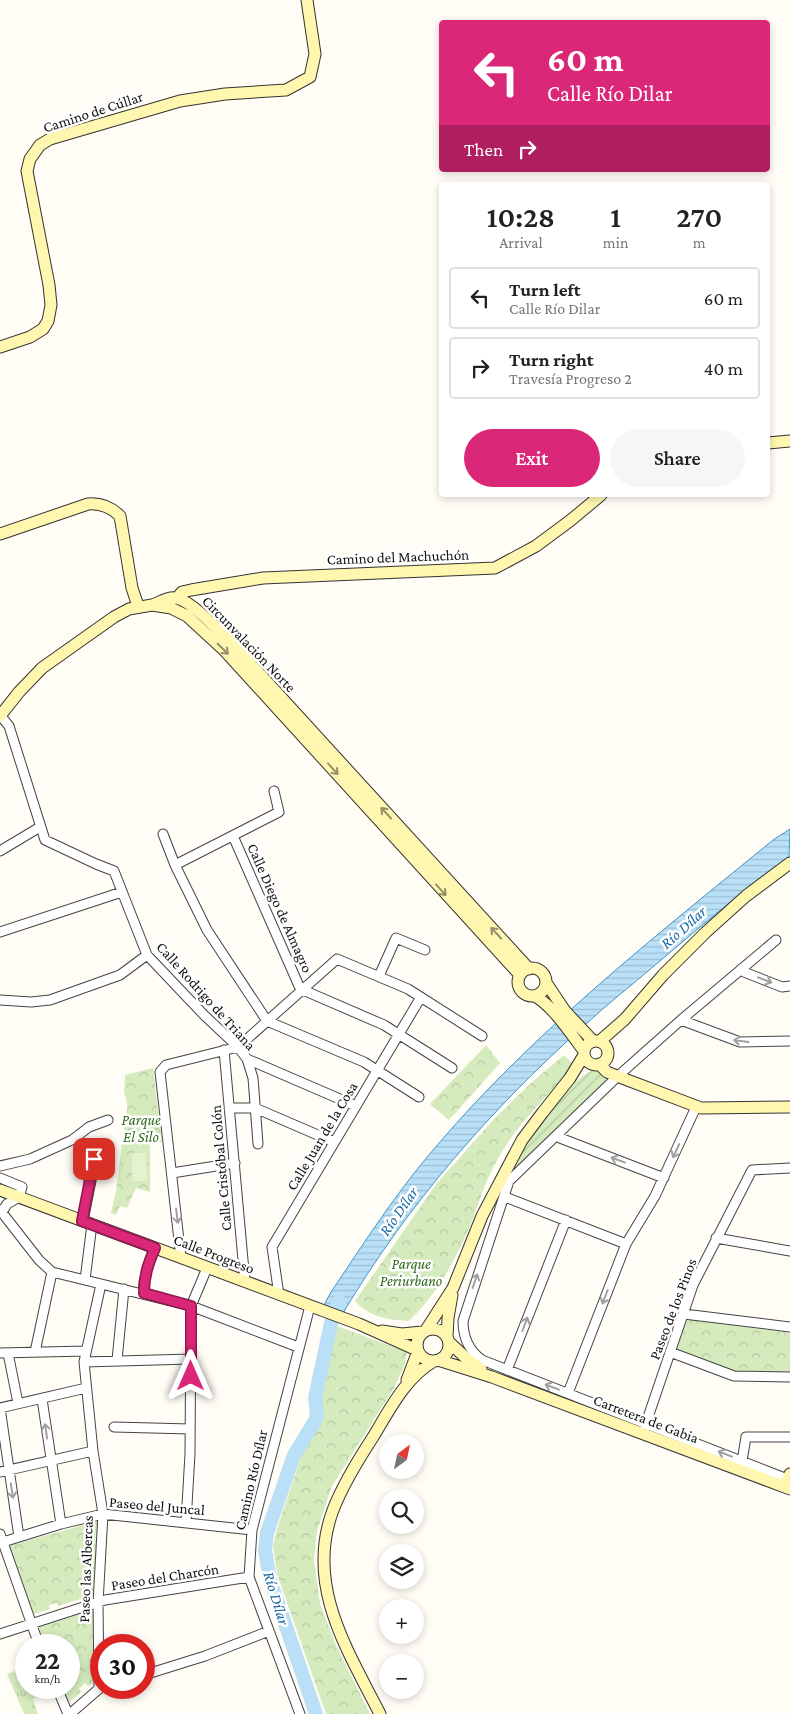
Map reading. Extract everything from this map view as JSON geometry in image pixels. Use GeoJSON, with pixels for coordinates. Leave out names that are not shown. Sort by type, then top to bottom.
{"type":"FeatureCollection","features":[{"type":"Feature","properties":{"kind":"street","name":"Camino de Cúllar"},"geometry":{"type":"LineString","coordinates":[[0,347],[30,337],[43,329],[48,321],[51,305],[42,246],[28,179],[28,165],[36,150],[50,139],[180,101],[225,94],[286,90],[310,77],[315,54],[307,0]]}},
{"type":"Feature","properties":{"kind":"street"},"geometry":{"type":"LineString","coordinates":[[770,443],[790,441]]}},
{"type":"Feature","properties":{"kind":"street","name":"Camino del Machuchón"},"geometry":{"type":"LineString","coordinates":[[177,598],[182,592],[263,578],[495,568],[536,546],[572,520],[598,497]]}},
{"type":"Feature","properties":{"kind":"street"},"geometry":{"type":"LineString","coordinates":[[0,534],[88,504],[99,504],[110,508],[120,516],[132,588],[138,606]]}},
{"type":"Feature","properties":{"kind":"street","name":"Circunvalación Norte"},"geometry":{"type":"LineString","coordinates":[[152,605],[170,598],[177,598],[188,603],[227,638],[524,972]]}},
{"type":"Feature","properties":{"kind":"street"},"geometry":{"type":"LineString","coordinates":[[177,598],[178,604],[187,616]]}},
{"type":"Feature","properties":{"kind":"street"},"geometry":{"type":"LineString","coordinates":[[0,715],[42,668],[114,617],[138,606],[152,605]]}},
{"type":"Feature","properties":{"kind":"street","name":"Circunvalación Norte"},"geometry":{"type":"LineString","coordinates":[[152,605],[171,608],[187,616],[225,651],[524,972]]}},
{"type":"Feature","properties":{"kind":"street","name":"Calle Rodrigo de Triana"},"geometry":{"type":"LineString","coordinates":[[0,715],[8,726],[45,840],[114,871],[147,955],[238,1047],[247,1059],[253,1078],[258,1144]]}},
{"type":"Feature","properties":{"kind":"street"},"geometry":{"type":"LineString","coordinates":[[175,865],[279,812],[274,791]]}},
{"type":"Feature","properties":{"kind":"street"},"geometry":{"type":"LineString","coordinates":[[0,851],[40,827]]}},
{"type":"Feature","properties":{"kind":"street"},"geometry":{"type":"LineString","coordinates":[[163,834],[175,865],[207,930],[267,1021],[364,1062],[419,1097]]}},
{"type":"Feature","properties":{"kind":"street","name":"Calle Diego de Almagro"},"geometry":{"type":"LineString","coordinates":[[233,836],[299,986],[303,990]]}},
{"type":"Feature","properties":{"kind":"street"},"geometry":{"type":"LineString","coordinates":[[570,1078],[600,1053],[625,1019],[706,932],[746,896],[790,863]]}},
{"type":"Feature","properties":{"kind":"street"},"geometry":{"type":"LineString","coordinates":[[0,932],[122,892]]}},
{"type":"Feature","properties":{"kind":"street"},"geometry":{"type":"LineString","coordinates":[[379,976],[396,938],[425,950]]}},
{"type":"Feature","properties":{"kind":"street"},"geometry":{"type":"LineString","coordinates":[[776,940],[618,1076],[509,1181],[463,1321],[466,1342],[476,1356],[482,1360],[568,1393],[644,1428],[742,1461],[788,1482]]}},
{"type":"Feature","properties":{"kind":"street"},"geometry":{"type":"LineString","coordinates":[[0,1000],[31,1002],[50,1000],[120,975],[147,955]]}},
{"type":"Feature","properties":{"kind":"street"},"geometry":{"type":"LineString","coordinates":[[181,1258],[160,1072],[166,1065],[238,1047],[337,959],[379,976],[421,997],[482,1036]]}},
{"type":"Feature","properties":{"kind":"street"},"geometry":{"type":"LineString","coordinates":[[546,984],[543,992],[535,996],[528,996],[520,989],[518,982],[524,972],[538,969],[545,975],[546,984],[561,1014],[577,1033],[600,1053],[607,1072],[701,1108],[790,1107]]}},
{"type":"Feature","properties":{"kind":"street"},"geometry":{"type":"LineString","coordinates":[[742,970],[782,986],[790,986]]}},
{"type":"Feature","properties":{"kind":"street"},"geometry":{"type":"LineString","coordinates":[[303,990],[384,1025],[452,1068]]}},
{"type":"Feature","properties":{"kind":"street"},"geometry":{"type":"LineString","coordinates":[[535,996],[561,1014]]}},
{"type":"Feature","properties":{"kind":"street","name":"Calle Juan de la Cosa"},"geometry":{"type":"LineString","coordinates":[[279,1295],[272,1247],[421,997]]}},
{"type":"Feature","properties":{"kind":"street"},"geometry":{"type":"LineString","coordinates":[[681,1020],[740,1042],[790,1041]]}},
{"type":"Feature","properties":{"kind":"street"},"geometry":{"type":"LineString","coordinates":[[577,1033],[589,1062],[600,1053]]}},
{"type":"Feature","properties":{"kind":"street"},"geometry":{"type":"LineString","coordinates":[[380,1714],[345,1646],[329,1606],[324,1580],[323,1557],[325,1538],[332,1511],[358,1459],[406,1384],[418,1350],[417,1340],[453,1288],[482,1216],[522,1140],[570,1078],[587,1045],[600,1053]]}},
{"type":"Feature","properties":{"kind":"street","name":"Calle Cristóbal Colón"},"geometry":{"type":"LineString","coordinates":[[224,1050],[245,1282]]}},
{"type":"Feature","properties":{"kind":"street"},"geometry":{"type":"LineString","coordinates":[[247,1059],[356,1106]]}},
{"type":"Feature","properties":{"kind":"street"},"geometry":{"type":"LineString","coordinates":[[568,1393],[626,1244],[655,1196],[696,1107]]}},
{"type":"Feature","properties":{"kind":"street"},"geometry":{"type":"LineString","coordinates":[[229,1108],[255,1108],[334,1142]]}},
{"type":"Feature","properties":{"kind":"street"},"geometry":{"type":"LineString","coordinates":[[0,1166],[30,1159],[72,1140],[89,1127],[108,1120]]}},
{"type":"Feature","properties":{"kind":"street"},"geometry":{"type":"LineString","coordinates":[[557,1135],[560,1138],[664,1178]]}},
{"type":"Feature","properties":{"kind":"street"},"geometry":{"type":"LineString","coordinates":[[85,1280],[87,1223],[96,1151]]}},
{"type":"Feature","properties":{"kind":"street"},"geometry":{"type":"LineString","coordinates":[[172,1173],[235,1163]]}},
{"type":"Feature","properties":{"kind":"street","name":"Paseo de los Pinos"},"geometry":{"type":"LineString","coordinates":[[644,1428],[693,1285],[752,1170],[790,1168]]}},
{"type":"Feature","properties":{"kind":"street"},"geometry":{"type":"LineString","coordinates":[[0,1178],[22,1187],[19,1197],[1,1210],[39,1260],[52,1272],[191,1306],[298,1347]]}},
{"type":"Feature","properties":{"kind":"street","name":"Calle Progreso"},"geometry":{"type":"LineString","coordinates":[[1,1192],[19,1197],[358,1324]]}},
{"type":"Feature","properties":{"kind":"street"},"geometry":{"type":"LineString","coordinates":[[505,1197],[626,1244]]}},
{"type":"Feature","properties":{"kind":"street"},"geometry":{"type":"LineString","coordinates":[[508,1370],[566,1220]]}},
{"type":"Feature","properties":{"kind":"street"},"geometry":{"type":"LineString","coordinates":[[716,1238],[790,1251]]}},
{"type":"Feature","properties":{"kind":"street"},"geometry":{"type":"LineString","coordinates":[[144,1293],[144,1276],[155,1248]]}},
{"type":"Feature","properties":{"kind":"street"},"geometry":{"type":"LineString","coordinates":[[186,1522],[190,1429],[191,1306],[207,1268]]}},
{"type":"Feature","properties":{"kind":"street"},"geometry":{"type":"LineString","coordinates":[[35,1352],[52,1272]]}},
{"type":"Feature","properties":{"kind":"street","name":"Paseo las Albercas"},"geometry":{"type":"LineString","coordinates":[[99,1634],[98,1602],[103,1514],[93,1451],[84,1362],[101,1284]]}},
{"type":"Feature","properties":{"kind":"street"},"geometry":{"type":"LineString","coordinates":[[406,1384],[427,1365],[446,1354],[448,1318],[453,1288]]}},
{"type":"Feature","properties":{"kind":"street"},"geometry":{"type":"LineString","coordinates":[[117,1360],[124,1289]]}},
{"type":"Feature","properties":{"kind":"street","name":"Camino Río Dílar"},"geometry":{"type":"LineString","coordinates":[[300,1714],[249,1576],[252,1530],[298,1347],[314,1308]]}},
{"type":"Feature","properties":{"kind":"street"},"geometry":{"type":"LineString","coordinates":[[684,1314],[790,1328]]}},
{"type":"Feature","properties":{"kind":"street"},"geometry":{"type":"LineString","coordinates":[[358,1324],[402,1334],[439,1330],[448,1340]]}},
{"type":"Feature","properties":{"kind":"street"},"geometry":{"type":"LineString","coordinates":[[358,1324],[418,1350],[426,1359],[436,1360]]}},
{"type":"Feature","properties":{"kind":"street","name":"Carretera de Gabia"},"geometry":{"type":"LineString","coordinates":[[448,1340],[468,1360],[492,1377]]}},
{"type":"Feature","properties":{"kind":"street"},"geometry":{"type":"LineString","coordinates":[[18,1403],[4,1353],[86,1351]]}},
{"type":"Feature","properties":{"kind":"street"},"geometry":{"type":"LineString","coordinates":[[670,1352],[734,1376],[790,1377]]}},
{"type":"Feature","properties":{"kind":"street"},"geometry":{"type":"LineString","coordinates":[[84,1362],[191,1359]]}},
{"type":"Feature","properties":{"kind":"street","name":"Carretera de Gabia"},"geometry":{"type":"LineString","coordinates":[[436,1360],[644,1428],[788,1482]]}},
{"type":"Feature","properties":{"kind":"street"},"geometry":{"type":"LineString","coordinates":[[19,1537],[4,1471],[0,1408],[86,1388]]}},
{"type":"Feature","properties":{"kind":"street"},"geometry":{"type":"LineString","coordinates":[[42,1399],[50,1462],[61,1524]]}},
{"type":"Feature","properties":{"kind":"street"},"geometry":{"type":"LineString","coordinates":[[114,1427],[190,1429]]}},
{"type":"Feature","properties":{"kind":"street"},"geometry":{"type":"LineString","coordinates":[[742,1461],[746,1437],[790,1437]]}},
{"type":"Feature","properties":{"kind":"street"},"geometry":{"type":"LineString","coordinates":[[4,1471],[93,1451]]}},
{"type":"Feature","properties":{"kind":"street","name":"Paseo del Juncal"},"geometry":{"type":"LineString","coordinates":[[1,1538],[19,1537],[103,1514],[252,1530]]}},
{"type":"Feature","properties":{"kind":"street"},"geometry":{"type":"LineString","coordinates":[[1,1538],[34,1634]]}},
{"type":"Feature","properties":{"kind":"street","name":"Paseo del Charcón"},"geometry":{"type":"LineString","coordinates":[[0,1634],[98,1602],[249,1576]]}},
{"type":"Feature","properties":{"kind":"street"},"geometry":{"type":"LineString","coordinates":[[155,1672],[205,1656],[269,1631]]}},
{"type":"Feature","properties":{"kind":"street"},"geometry":{"type":"LineString","coordinates":[[62,1699],[69,1714],[90,1696]]}},
{"type":"Feature","properties":{"kind":"green space"},"geometry":{"type":"Polygon","coordinates":[[[486,1045],[500,1063],[449,1120],[430,1104],[486,1045]]]}},
{"type":"Feature","properties":{"kind":"green space","name":"Parque Periurbano"},"geometry":{"type":"Polygon","coordinates":[[[564,1055],[574,1065],[511,1138],[502,1152],[487,1181],[458,1252],[428,1300],[409,1321],[379,1317],[361,1307],[355,1301],[437,1183],[495,1118],[531,1083],[564,1055]]]}},
{"type":"Feature","properties":{"kind":"green space","name":"Parque El Silo"},"geometry":{"type":"Polygon","coordinates":[[[153,1068],[162,1142],[150,1144],[150,1192],[136,1188],[127,1208],[120,1206],[116,1215],[111,1213],[116,1191],[127,1110],[127,1100],[124,1093],[125,1075],[153,1068]]]}},
{"type":"Feature","properties":{"kind":"green space"},"geometry":{"type":"Polygon","coordinates":[[[593,1070],[598,1070],[605,1074],[606,1080],[601,1087],[506,1178],[532,1133],[554,1103],[579,1079],[593,1070]]]}},
{"type":"Feature","properties":{"kind":"green space"},"geometry":{"type":"Polygon","coordinates":[[[132,1153],[146,1153],[147,1181],[132,1181],[132,1153]]]}},
{"type":"Feature","properties":{"kind":"green space"},"geometry":{"type":"Polygon","coordinates":[[[686,1318],[790,1333],[790,1372],[735,1372],[676,1349],[686,1318]]]}},
{"type":"Feature","properties":{"kind":"green space"},"geometry":{"type":"Polygon","coordinates":[[[337,1326],[407,1352],[405,1364],[394,1388],[332,1486],[317,1531],[314,1560],[320,1604],[336,1645],[370,1714],[326,1714],[277,1574],[273,1547],[276,1532],[300,1460],[337,1326]]]}},
{"type":"Feature","properties":{"kind":"green space"},"geometry":{"type":"Polygon","coordinates":[[[98,1521],[94,1595],[58,1606],[57,1603],[49,1605],[50,1609],[34,1614],[8,1546],[98,1521]]]}},
{"type":"Feature","properties":{"kind":"green space"},"geometry":{"type":"Polygon","coordinates":[[[93,1610],[93,1634],[90,1634],[90,1684],[88,1686],[85,1683],[80,1688],[80,1634],[41,1634],[39,1627],[93,1610]]]}},
{"type":"Feature","properties":{"kind":"green space"},"geometry":{"type":"Polygon","coordinates":[[[15,1671],[15,1693],[7,1674],[15,1671]]]}},
{"type":"Feature","properties":{"kind":"green space"},"geometry":{"type":"Polygon","coordinates":[[[18,1699],[33,1699],[38,1714],[24,1714],[18,1699]]]}},
{"type":"Feature","properties":{"kind":"water"},"geometry":{"type":"Polygon","coordinates":[[[790,829],[789,858],[703,924],[550,1057],[484,1124],[423,1196],[368,1273],[343,1313],[324,1305],[366,1240],[415,1172],[467,1112],[507,1070],[549,1029],[637,952],[773,840],[790,829]]]}},
{"type":"Feature","properties":{"kind":"waterway","name":"Río Dílar"},"geometry":{"type":"LineString","coordinates":[[316,1714],[270,1580],[265,1550],[267,1533],[294,1455],[315,1421],[317,1414],[315,1398],[331,1323],[339,1302]]}},
{"type":"Feature","properties":{"kind":"route"},"geometry":{"type":"LineString","coordinates":[[94,1159],[82,1221],[155,1248],[144,1276],[144,1293],[191,1306],[191,1376]]}}]}
